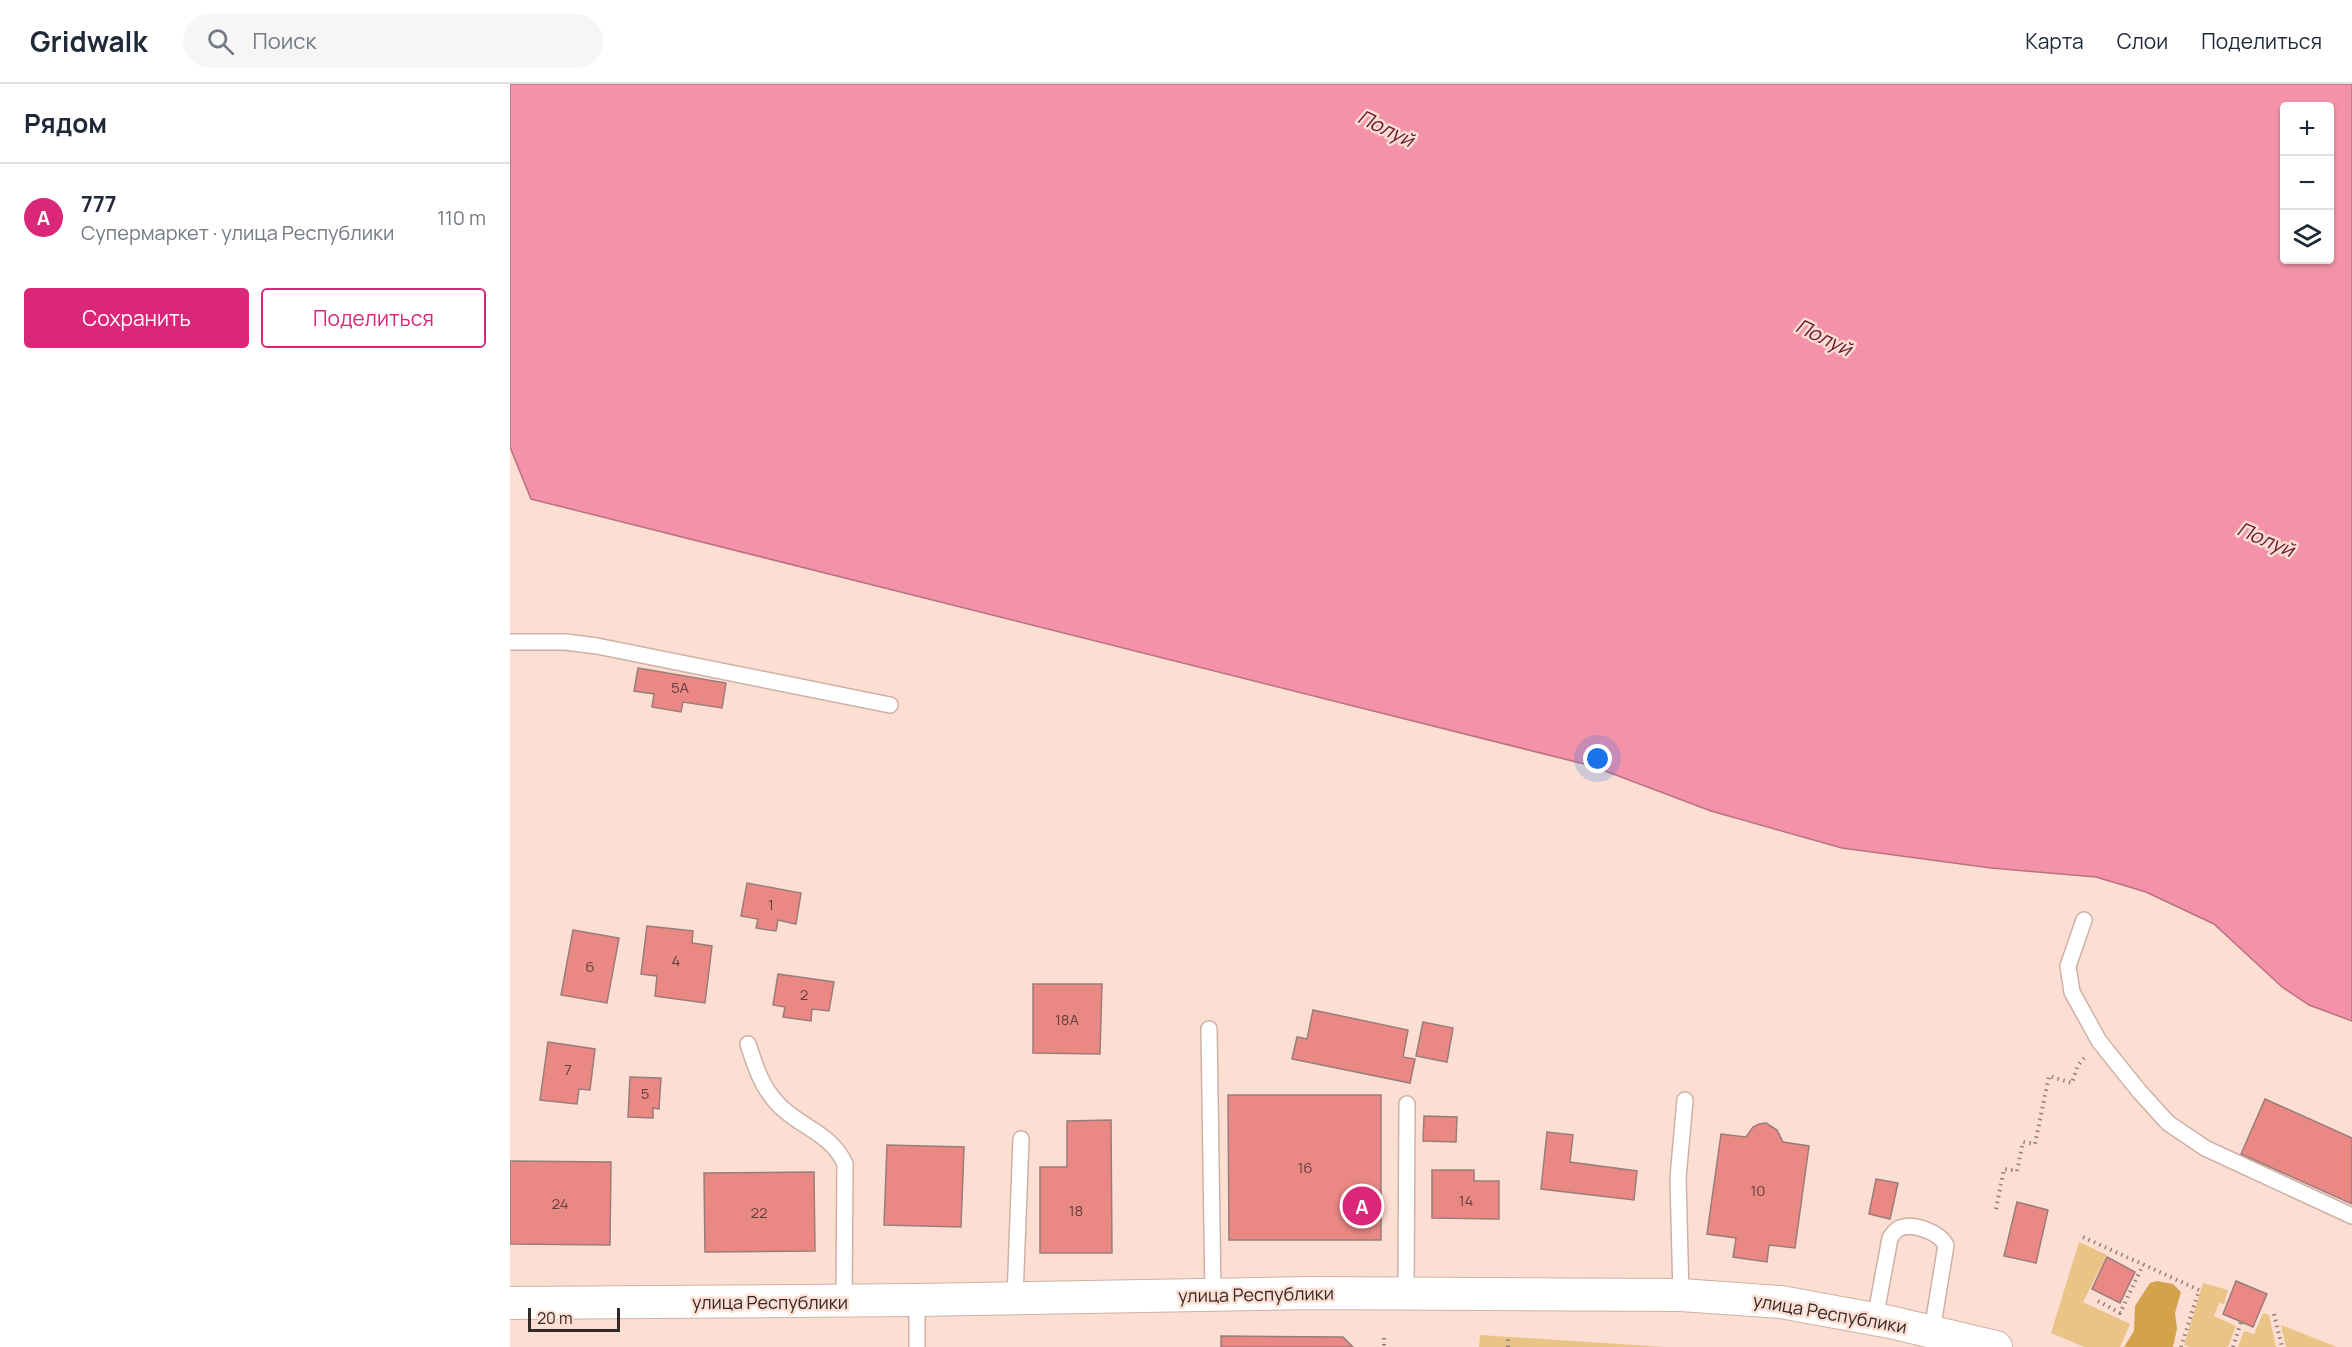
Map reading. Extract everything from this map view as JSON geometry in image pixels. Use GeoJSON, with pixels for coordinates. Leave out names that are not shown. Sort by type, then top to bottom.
{"type":"FeatureCollection","features":[{"type":"Feature","properties":{"kind":"street","name":"улица Республики"},"geometry":{"type":"LineString","coordinates":[[510,1304],[1406,1293],[1681,1295],[1781,1302],[1875,1319],[1996,1347]]}},
{"type":"Feature","properties":{"kind":"lane"},"geometry":{"type":"LineString","coordinates":[[510,642],[566,642],[597,646],[890,705]]}},
{"type":"Feature","properties":{"kind":"lane"},"geometry":{"type":"LineString","coordinates":[[2084,920],[2068,966],[2072,992],[2099,1041],[2139,1091],[2168,1123],[2205,1148],[2352,1216]]}},
{"type":"Feature","properties":{"kind":"lane"},"geometry":{"type":"LineString","coordinates":[[1209,1029],[1213,1295]]}},
{"type":"Feature","properties":{"kind":"lane"},"geometry":{"type":"LineString","coordinates":[[748,1044],[757,1072],[778,1105],[829,1140],[840,1152],[845,1164],[844,1301]]}},
{"type":"Feature","properties":{"kind":"lane"},"geometry":{"type":"LineString","coordinates":[[1681,1295],[1678,1178],[1685,1100]]}},
{"type":"Feature","properties":{"kind":"lane"},"geometry":{"type":"LineString","coordinates":[[1406,1293],[1407,1104]]}},
{"type":"Feature","properties":{"kind":"lane"},"geometry":{"type":"LineString","coordinates":[[1016,1298],[1021,1139]]}},
{"type":"Feature","properties":{"kind":"lane"},"geometry":{"type":"LineString","coordinates":[[1875,1319],[1890,1238],[1901,1227],[1935,1232],[1943,1238],[1946,1245],[1932,1331]]}},
{"type":"Feature","properties":{"kind":"lane"},"geometry":{"type":"LineString","coordinates":[[917,1300],[917,1347]]}},
{"type":"Feature","properties":{"kind":"path"},"geometry":{"type":"LineString","coordinates":[[1996,1209],[2004,1169],[2017,1171],[2023,1142],[2035,1144],[2049,1076],[2072,1083],[2078,1065],[2099,1041]]}},
{"type":"Feature","properties":{"kind":"path"},"geometry":{"type":"LineString","coordinates":[[2083,1237],[2199,1290],[2181,1347]]}},
{"type":"Feature","properties":{"kind":"path"},"geometry":{"type":"LineString","coordinates":[[2098,1301],[2120,1313],[2144,1265]]}},
{"type":"Feature","properties":{"kind":"path"},"geometry":{"type":"LineString","coordinates":[[2274,1314],[2282,1347]]}},
{"type":"Feature","properties":{"kind":"path"},"geometry":{"type":"LineString","coordinates":[[2233,1347],[2241,1322]]}},
{"type":"Feature","properties":{"kind":"path"},"geometry":{"type":"LineString","coordinates":[[1508,1347],[1509,1336]]}},
{"type":"Feature","properties":{"kind":"path"},"geometry":{"type":"LineString","coordinates":[[1384,1338],[1384,1347]]}},
{"type":"Feature","properties":{"kind":"shaded area"},"geometry":{"type":"Polygon","coordinates":[[[2079,1242],[2107,1255],[2083,1302],[2130,1324],[2120,1347],[2084,1347],[2051,1333],[2079,1242]]]}},
{"type":"Feature","properties":{"kind":"shaded area"},"geometry":{"type":"Polygon","coordinates":[[[2157,1281],[2173,1284],[2181,1292],[2175,1313],[2177,1329],[2173,1347],[2124,1347],[2134,1331],[2135,1306],[2150,1283],[2157,1281]]]}},
{"type":"Feature","properties":{"kind":"shaded area"},"geometry":{"type":"Polygon","coordinates":[[[2203,1283],[2228,1290],[2224,1304],[2219,1303],[2214,1316],[2236,1326],[2228,1347],[2184,1345],[2203,1283]]]}},
{"type":"Feature","properties":{"kind":"shaded area"},"geometry":{"type":"Polygon","coordinates":[[[2263,1313],[2269,1315],[2276,1347],[2238,1347],[2244,1331],[2254,1334],[2263,1313]]]}},
{"type":"Feature","properties":{"kind":"shaded area"},"geometry":{"type":"Polygon","coordinates":[[[2281,1325],[2337,1347],[2286,1347],[2281,1325]]]}},
{"type":"Feature","properties":{"kind":"shaded area"},"geometry":{"type":"Polygon","coordinates":[[[1480,1335],[1665,1347],[1479,1347],[1480,1335]]]}},
{"type":"Feature","properties":{"kind":"water","name":"Полуй"},"geometry":{"type":"Polygon","coordinates":[[[510,84],[2352,84],[2352,1021],[2309,1005],[2282,987],[2214,924],[2146,892],[2096,877],[1991,868],[1842,848],[1711,811],[1592,766],[531,499],[510,447],[510,84]]]}},
{"type":"Feature","properties":{"kind":"building"},"geometry":{"type":"Polygon","coordinates":[[[638,668],[726,683],[722,708],[683,702],[681,712],[652,707],[654,694],[634,691],[638,668]]]}},
{"type":"Feature","properties":{"kind":"building"},"geometry":{"type":"Polygon","coordinates":[[[747,883],[801,893],[796,924],[778,920],[776,931],[756,928],[758,919],[741,916],[747,883]]]}},
{"type":"Feature","properties":{"kind":"building"},"geometry":{"type":"Polygon","coordinates":[[[647,926],[693,931],[692,943],[712,946],[705,1003],[655,996],[657,976],[641,974],[647,926]]]}},
{"type":"Feature","properties":{"kind":"building"},"geometry":{"type":"Polygon","coordinates":[[[573,930],[619,938],[607,1003],[561,995],[573,930]]]}},
{"type":"Feature","properties":{"kind":"building"},"geometry":{"type":"Polygon","coordinates":[[[778,974],[834,982],[829,1011],[812,1009],[811,1021],[783,1017],[785,1007],[773,1005],[778,974]]]}},
{"type":"Feature","properties":{"kind":"building"},"geometry":{"type":"Polygon","coordinates":[[[1033,984],[1102,984],[1100,1054],[1033,1053],[1033,984]]]}},
{"type":"Feature","properties":{"kind":"building"},"geometry":{"type":"Polygon","coordinates":[[[1313,1010],[1408,1030],[1403,1057],[1415,1059],[1410,1083],[1292,1059],[1297,1037],[1307,1039],[1313,1010]]]}},
{"type":"Feature","properties":{"kind":"building"},"geometry":{"type":"Polygon","coordinates":[[[1423,1022],[1453,1028],[1447,1062],[1416,1056],[1423,1022]]]}},
{"type":"Feature","properties":{"kind":"building"},"geometry":{"type":"Polygon","coordinates":[[[548,1042],[595,1049],[590,1090],[579,1089],[577,1104],[540,1100],[548,1042]]]}},
{"type":"Feature","properties":{"kind":"building"},"geometry":{"type":"Polygon","coordinates":[[[630,1077],[661,1078],[659,1109],[653,1108],[653,1118],[628,1117],[630,1077]]]}},
{"type":"Feature","properties":{"kind":"building"},"geometry":{"type":"Polygon","coordinates":[[[1228,1095],[1381,1095],[1381,1240],[1229,1240],[1228,1095]]]}},
{"type":"Feature","properties":{"kind":"building"},"geometry":{"type":"Polygon","coordinates":[[[2265,1099],[2352,1138],[2352,1204],[2241,1154],[2265,1099]]]}},
{"type":"Feature","properties":{"kind":"building"},"geometry":{"type":"Polygon","coordinates":[[[1424,1116],[1457,1117],[1456,1142],[1423,1141],[1424,1116]]]}},
{"type":"Feature","properties":{"kind":"building"},"geometry":{"type":"Polygon","coordinates":[[[1111,1120],[1112,1253],[1040,1253],[1040,1167],[1067,1167],[1067,1121],[1111,1120]]]}},
{"type":"Feature","properties":{"kind":"building"},"geometry":{"type":"Polygon","coordinates":[[[1766,1123],[1777,1130],[1783,1142],[1809,1146],[1795,1248],[1769,1245],[1767,1262],[1733,1257],[1736,1238],[1707,1234],[1721,1134],[1746,1137],[1753,1127],[1766,1123]]]}},
{"type":"Feature","properties":{"kind":"building"},"geometry":{"type":"Polygon","coordinates":[[[1547,1132],[1573,1135],[1570,1162],[1637,1171],[1634,1200],[1541,1189],[1547,1132]]]}},
{"type":"Feature","properties":{"kind":"building"},"geometry":{"type":"Polygon","coordinates":[[[887,1145],[964,1147],[961,1227],[884,1225],[887,1145]]]}},
{"type":"Feature","properties":{"kind":"building"},"geometry":{"type":"Polygon","coordinates":[[[510,1161],[611,1162],[610,1245],[510,1244],[510,1161]]]}},
{"type":"Feature","properties":{"kind":"building"},"geometry":{"type":"Polygon","coordinates":[[[1432,1170],[1474,1170],[1474,1181],[1499,1181],[1499,1219],[1432,1218],[1432,1170]]]}},
{"type":"Feature","properties":{"kind":"building"},"geometry":{"type":"Polygon","coordinates":[[[814,1172],[815,1251],[705,1252],[704,1173],[814,1172]]]}},
{"type":"Feature","properties":{"kind":"building"},"geometry":{"type":"Polygon","coordinates":[[[1876,1179],[1898,1183],[1890,1219],[1869,1214],[1876,1179]]]}},
{"type":"Feature","properties":{"kind":"building"},"geometry":{"type":"Polygon","coordinates":[[[2017,1202],[2048,1210],[2036,1263],[2004,1256],[2017,1202]]]}},
{"type":"Feature","properties":{"kind":"building"},"geometry":{"type":"Polygon","coordinates":[[[2107,1257],[2135,1272],[2120,1303],[2092,1289],[2107,1257]]]}},
{"type":"Feature","properties":{"kind":"building"},"geometry":{"type":"Polygon","coordinates":[[[2236,1281],[2267,1294],[2253,1327],[2223,1314],[2236,1281]]]}},
{"type":"Feature","properties":{"kind":"building"},"geometry":{"type":"Polygon","coordinates":[[[1221,1336],[1343,1337],[1353,1347],[1221,1347],[1221,1336]]]}},
{"type":"Feature","properties":{"kind":"place","name":"777"},"geometry":{"type":"Point","coordinates":[1362,1206]}}]}
